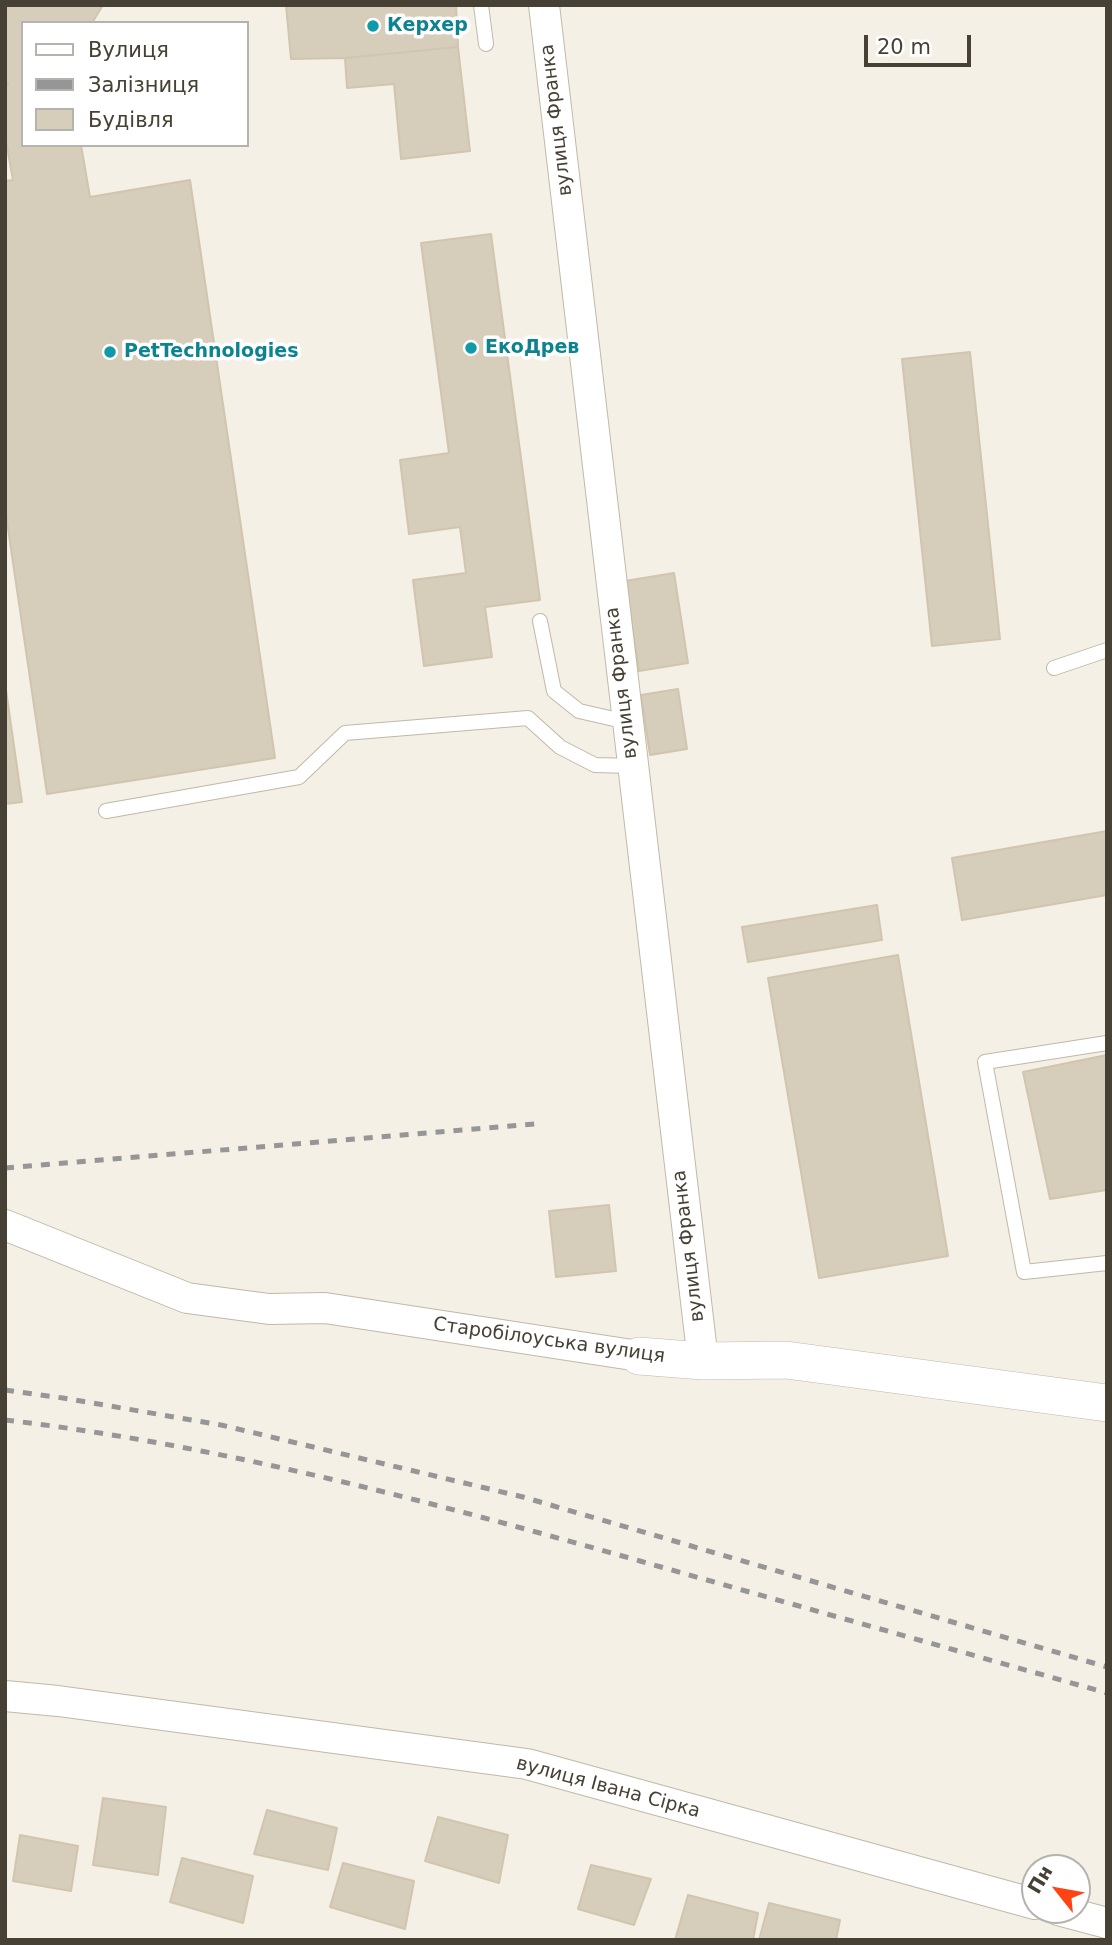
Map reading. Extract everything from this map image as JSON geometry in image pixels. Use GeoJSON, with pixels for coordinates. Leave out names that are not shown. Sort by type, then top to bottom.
{"type":"FeatureCollection","features":[{"type":"Feature","properties":{"kind":"street","name":"вулиця Франка"},"geometry":{"type":"LineString","coordinates":[[544,5],[703,1361]]}},
{"type":"Feature","properties":{"kind":"street","name":"Старобілоуська вулиця"},"geometry":{"type":"LineString","coordinates":[[5,1224],[187,1298],[269,1309],[325,1308],[639,1356],[703,1361],[786,1360],[1107,1403]]}},
{"type":"Feature","properties":{"kind":"street","name":"вулиця Івана Сірка"},"geometry":{"type":"LineString","coordinates":[[5,1696],[527,1764],[1021,1900]]}},
{"type":"Feature","properties":{"kind":"lane"},"geometry":{"type":"LineString","coordinates":[[481,5],[486,44]]}},
{"type":"Feature","properties":{"kind":"lane"},"geometry":{"type":"LineString","coordinates":[[540,621],[554,691],[579,711],[627,722]]}},
{"type":"Feature","properties":{"kind":"lane"},"geometry":{"type":"LineString","coordinates":[[1054,668],[1107,650]]}},
{"type":"Feature","properties":{"kind":"lane"},"geometry":{"type":"LineString","coordinates":[[106,811],[299,777],[345,733],[528,718],[560,747],[595,765],[632,766]]}},
{"type":"Feature","properties":{"kind":"lane"},"geometry":{"type":"LineString","coordinates":[[1107,1043],[985,1062],[1024,1272],[1107,1263]]}},
{"type":"Feature","properties":{"kind":"building","name":"PetTechnologies"},"geometry":{"type":"Polygon","coordinates":[[[5,5],[103,5],[93,21],[21,21],[21,147],[81,147],[90,197],[190,180],[275,758],[47,794],[5,508],[5,181],[13,180],[5,136],[5,89],[8,84],[5,82],[5,5]]]}},
{"type":"Feature","properties":{"kind":"building","name":"Керхер"},"geometry":{"type":"Polygon","coordinates":[[[286,5],[456,5],[458,47],[345,58],[291,59],[286,5]]]}},
{"type":"Feature","properties":{"kind":"building"},"geometry":{"type":"Polygon","coordinates":[[[458,47],[470,151],[401,159],[394,84],[347,88],[345,58],[458,47]]]}},
{"type":"Feature","properties":{"kind":"building","name":"ЕкоДрев"},"geometry":{"type":"Polygon","coordinates":[[[491,234],[540,600],[485,607],[492,657],[424,666],[413,580],[466,573],[460,527],[409,534],[400,460],[449,453],[421,243],[491,234]]]}},
{"type":"Feature","properties":{"kind":"building"},"geometry":{"type":"Polygon","coordinates":[[[970,352],[1000,639],[932,646],[902,359],[970,352]]]}},
{"type":"Feature","properties":{"kind":"building"},"geometry":{"type":"Polygon","coordinates":[[[674,573],[688,663],[639,671],[625,581],[674,573]]]}},
{"type":"Feature","properties":{"kind":"building"},"geometry":{"type":"Polygon","coordinates":[[[5,683],[22,802],[5,804],[5,683]]]}},
{"type":"Feature","properties":{"kind":"building"},"geometry":{"type":"Polygon","coordinates":[[[678,689],[687,749],[650,755],[641,695],[678,689]]]}},
{"type":"Feature","properties":{"kind":"building"},"geometry":{"type":"Polygon","coordinates":[[[1107,831],[1107,895],[962,920],[952,858],[1107,831]]]}},
{"type":"Feature","properties":{"kind":"building"},"geometry":{"type":"Polygon","coordinates":[[[877,905],[882,940],[748,962],[742,927],[877,905]]]}},
{"type":"Feature","properties":{"kind":"building"},"geometry":{"type":"Polygon","coordinates":[[[898,955],[948,1256],[819,1278],[768,978],[898,955]]]}},
{"type":"Feature","properties":{"kind":"building"},"geometry":{"type":"Polygon","coordinates":[[[1107,1055],[1107,1190],[1050,1199],[1023,1072],[1107,1055]]]}},
{"type":"Feature","properties":{"kind":"building"},"geometry":{"type":"Polygon","coordinates":[[[609,1205],[616,1271],[556,1277],[549,1211],[609,1205]]]}},
{"type":"Feature","properties":{"kind":"building"},"geometry":{"type":"Polygon","coordinates":[[[103,1798],[166,1807],[158,1875],[93,1865],[103,1798]]]}},
{"type":"Feature","properties":{"kind":"building"},"geometry":{"type":"Polygon","coordinates":[[[267,1810],[337,1828],[328,1870],[254,1854],[267,1810]]]}},
{"type":"Feature","properties":{"kind":"building"},"geometry":{"type":"Polygon","coordinates":[[[438,1817],[508,1835],[499,1883],[425,1861],[438,1817]]]}},
{"type":"Feature","properties":{"kind":"building"},"geometry":{"type":"Polygon","coordinates":[[[20,1835],[78,1846],[71,1891],[13,1881],[20,1835]]]}},
{"type":"Feature","properties":{"kind":"building"},"geometry":{"type":"Polygon","coordinates":[[[182,1858],[253,1876],[243,1923],[170,1902],[182,1858]]]}},
{"type":"Feature","properties":{"kind":"building"},"geometry":{"type":"Polygon","coordinates":[[[343,1863],[414,1881],[405,1929],[330,1907],[343,1863]]]}},
{"type":"Feature","properties":{"kind":"building"},"geometry":{"type":"Polygon","coordinates":[[[591,1865],[651,1879],[634,1925],[578,1909],[591,1865]]]}},
{"type":"Feature","properties":{"kind":"building"},"geometry":{"type":"Polygon","coordinates":[[[688,1895],[758,1913],[753,1940],[675,1940],[688,1895]]]}},
{"type":"Feature","properties":{"kind":"building"},"geometry":{"type":"Polygon","coordinates":[[[769,1903],[840,1920],[836,1940],[759,1940],[769,1903]]]}},
{"type":"Feature","properties":{"kind":"railway"},"geometry":{"type":"LineString","coordinates":[[5,1168],[535,1124]]}},
{"type":"Feature","properties":{"kind":"railway"},"geometry":{"type":"LineString","coordinates":[[5,1390],[221,1425],[523,1497],[1107,1667]]}},
{"type":"Feature","properties":{"kind":"railway"},"geometry":{"type":"LineString","coordinates":[[5,1420],[166,1444],[404,1497],[1107,1693]]}},
{"type":"Feature","properties":{"kind":"place","name":"Керхер"},"geometry":{"type":"Point","coordinates":[373,26]}},
{"type":"Feature","properties":{"kind":"place","name":"ЕкоДрев"},"geometry":{"type":"Point","coordinates":[471,348]}},
{"type":"Feature","properties":{"kind":"place","name":"PetTechnologies"},"geometry":{"type":"Point","coordinates":[110,352]}}]}
